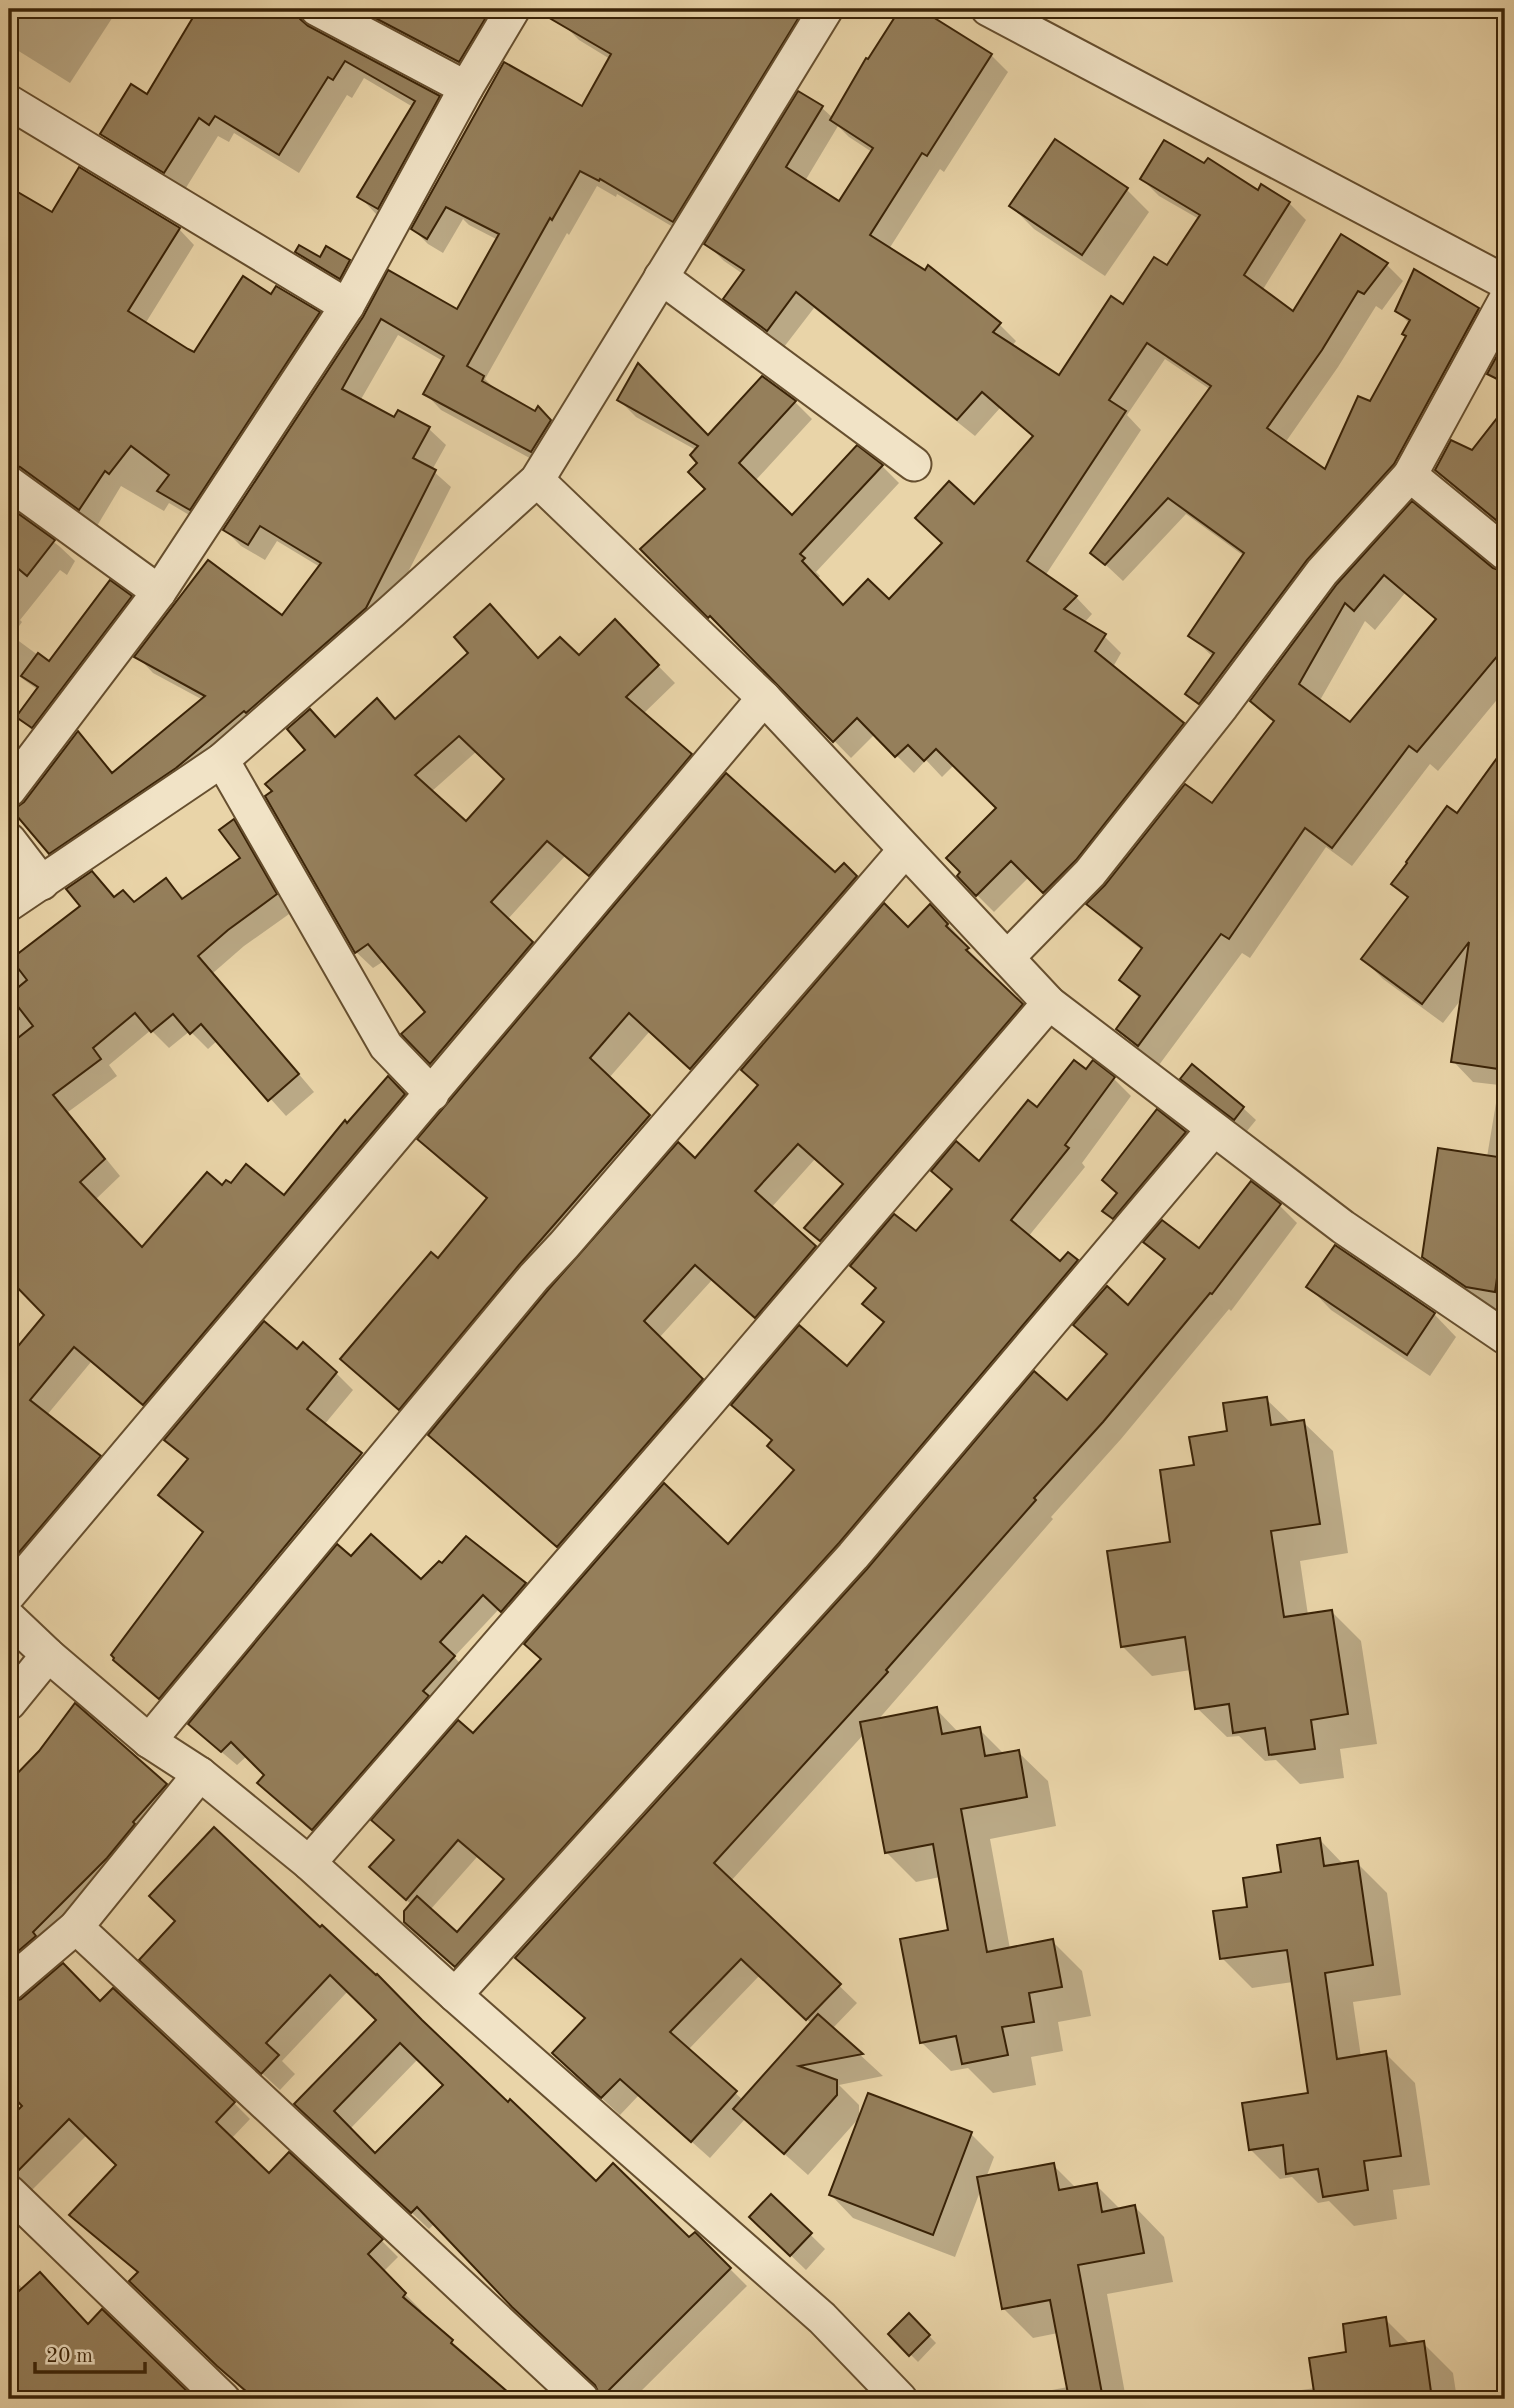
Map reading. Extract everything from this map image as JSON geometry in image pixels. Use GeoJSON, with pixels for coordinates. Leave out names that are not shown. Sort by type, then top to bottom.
{"type":"FeatureCollection","features":[{"type":"Feature","properties":{"kind":"street"},"geometry":{"type":"LineString","coordinates":[[317,9],[466,88]]}},
{"type":"Feature","properties":{"kind":"street"},"geometry":{"type":"LineString","coordinates":[[9,790],[159,592],[347,306],[466,88],[513,9]]}},
{"type":"Feature","properties":{"kind":"street"},"geometry":{"type":"LineString","coordinates":[[9,904],[222,760],[537,480],[826,9]]}},
{"type":"Feature","properties":{"kind":"street"},"geometry":{"type":"LineString","coordinates":[[988,9],[1505,282]]}},
{"type":"Feature","properties":{"kind":"street"},"geometry":{"type":"LineString","coordinates":[[9,102],[347,306]]}},
{"type":"Feature","properties":{"kind":"street"},"geometry":{"type":"LineString","coordinates":[[661,277],[914,464]]}},
{"type":"Feature","properties":{"kind":"street"},"geometry":{"type":"LineString","coordinates":[[1008,957],[1090,873],[1222,706],[1322,572],[1410,475],[1505,301]]}},
{"type":"Feature","properties":{"kind":"street"},"geometry":{"type":"LineString","coordinates":[[1410,475],[1505,553]]}},
{"type":"Feature","properties":{"kind":"street"},"geometry":{"type":"LineString","coordinates":[[537,480],[764,698],[1049,1003],[1343,1227],[1505,1337]]}},
{"type":"Feature","properties":{"kind":"street"},"geometry":{"type":"LineString","coordinates":[[9,484],[159,592]]}},
{"type":"Feature","properties":{"kind":"street"},"geometry":{"type":"LineString","coordinates":[[9,1594],[764,698]]}},
{"type":"Feature","properties":{"kind":"street"},"geometry":{"type":"LineString","coordinates":[[222,760],[386,1046],[432,1094]]}},
{"type":"Feature","properties":{"kind":"street"},"geometry":{"type":"LineString","coordinates":[[9,840],[42,883]]}},
{"type":"Feature","properties":{"kind":"street"},"geometry":{"type":"LineString","coordinates":[[149,1741],[534,1277],[905,850]]}},
{"type":"Feature","properties":{"kind":"street"},"geometry":{"type":"LineString","coordinates":[[309,1863],[1049,1003]]}},
{"type":"Feature","properties":{"kind":"street"},"geometry":{"type":"LineString","coordinates":[[455,1995],[853,1556],[1213,1130]]}},
{"type":"Feature","properties":{"kind":"street"},"geometry":{"type":"LineString","coordinates":[[9,1618],[149,1741],[200,1774],[309,1863],[822,2318],[900,2399]]}},
{"type":"Feature","properties":{"kind":"street"},"geometry":{"type":"LineString","coordinates":[[9,1703],[48,1655]]}},
{"type":"Feature","properties":{"kind":"street"},"geometry":{"type":"LineString","coordinates":[[9,1984],[76,1927],[200,1774]]}},
{"type":"Feature","properties":{"kind":"street"},"geometry":{"type":"LineString","coordinates":[[76,1927],[582,2399]]}},
{"type":"Feature","properties":{"kind":"street"},"geometry":{"type":"LineString","coordinates":[[9,2192],[223,2399]]}},
{"type":"Feature","properties":{"kind":"building"},"geometry":{"type":"Polygon","coordinates":[[[198,9],[298,9],[300,19],[308,26],[440,96],[378,209],[357,197],[415,101],[345,61],[333,80],[328,77],[279,155],[215,116],[209,125],[199,118],[164,173],[100,134],[131,84],[147,94],[198,9]]]}},
{"type":"Feature","properties":{"kind":"building"},"geometry":{"type":"Polygon","coordinates":[[[358,9],[491,9],[459,62],[358,9]]]}},
{"type":"Feature","properties":{"kind":"building"},"geometry":{"type":"Polygon","coordinates":[[[534,9],[804,9],[673,222],[600,179],[599,181],[580,171],[552,220],[550,218],[467,366],[484,376],[482,381],[535,411],[538,406],[551,420],[531,452],[423,394],[444,356],[381,319],[342,389],[394,417],[398,410],[430,427],[413,458],[436,470],[366,608],[246,713],[244,711],[176,768],[49,854],[11,809],[24,802],[78,731],[112,773],[205,696],[134,657],[208,560],[282,615],[321,563],[260,526],[248,545],[223,530],[363,317],[388,270],[457,309],[499,234],[446,207],[427,239],[411,229],[504,62],[582,106],[611,54],[534,9]]]}},
{"type":"Feature","properties":{"kind":"building"},"geometry":{"type":"Polygon","coordinates":[[[900,9],[920,9],[992,54],[927,156],[922,153],[870,235],[925,270],[928,265],[1001,323],[993,332],[1059,375],[1111,296],[1123,304],[1154,257],[1167,265],[1200,215],[1140,179],[1164,140],[1204,163],[1208,158],[1258,190],[1261,184],[1290,202],[1244,275],[1293,311],[1341,234],[1388,263],[1364,294],[1358,291],[1322,350],[1267,428],[1325,469],[1358,396],[1370,401],[1406,336],[1402,334],[1410,320],[1395,311],[1414,269],[1479,308],[1394,464],[1307,560],[1199,704],[1185,694],[1214,653],[1188,636],[1244,553],[1168,498],[1105,565],[1090,553],[1211,386],[1147,343],[1109,400],[1126,411],[1027,561],[1077,596],[1064,609],[1106,634],[1095,651],[1184,723],[1076,860],[1043,893],[1011,861],[976,896],[957,876],[960,872],[946,858],[996,808],[936,749],[924,761],[908,745],[895,757],[857,718],[833,742],[710,616],[708,618],[640,549],[705,489],[688,472],[697,463],[690,455],[698,446],[617,400],[638,363],[708,435],[762,376],[796,401],[739,463],[792,515],[857,445],[883,465],[800,554],[805,558],[802,561],[843,605],[868,579],[889,599],[942,543],[915,518],[949,481],[974,504],[1033,436],[982,392],[957,420],[796,292],[767,331],[723,299],[744,270],[704,244],[798,91],[823,106],[786,167],[839,201],[873,148],[830,120],[866,58],[868,59],[900,9]]]}},
{"type":"Feature","properties":{"kind":"building"},"geometry":{"type":"Polygon","coordinates":[[[1055,139],[1128,188],[1082,255],[1009,206],[1055,139]]]}},
{"type":"Feature","properties":{"kind":"building"},"geometry":{"type":"Polygon","coordinates":[[[79,167],[180,228],[128,311],[188,349],[194,352],[243,276],[271,294],[276,286],[320,312],[190,510],[157,491],[169,475],[131,446],[109,474],[105,471],[79,510],[20,467],[9,464],[9,187],[52,212],[79,167]]]}},
{"type":"Feature","properties":{"kind":"building"},"geometry":{"type":"Polygon","coordinates":[[[299,245],[320,257],[326,246],[350,260],[340,279],[295,252],[299,245]]]}},
{"type":"Feature","properties":{"kind":"building"},"geometry":{"type":"Polygon","coordinates":[[[1505,341],[1505,383],[1487,374],[1505,341]]]}},
{"type":"Feature","properties":{"kind":"building"},"geometry":{"type":"Polygon","coordinates":[[[1505,408],[1505,508],[1496,520],[1435,470],[1451,440],[1472,450],[1505,408]]]}},
{"type":"Feature","properties":{"kind":"building"},"geometry":{"type":"Polygon","coordinates":[[[1412,501],[1493,568],[1505,572],[1505,647],[1417,752],[1409,746],[1332,848],[1305,828],[1229,939],[1221,934],[1138,1046],[1116,1029],[1140,996],[1119,980],[1142,948],[1086,904],[1105,885],[1185,784],[1212,803],[1274,721],[1250,701],[1337,584],[1412,501]],[[1384,575],[1354,611],[1345,603],[1299,684],[1350,722],[1436,619],[1384,575]]]}},
{"type":"Feature","properties":{"kind":"building"},"geometry":{"type":"Polygon","coordinates":[[[9,507],[55,540],[27,576],[9,561],[9,507]]]}},
{"type":"Feature","properties":{"kind":"building"},"geometry":{"type":"Polygon","coordinates":[[[110,580],[132,596],[32,728],[16,717],[38,687],[21,676],[38,653],[49,661],[110,580]]]}},
{"type":"Feature","properties":{"kind":"building"},"geometry":{"type":"Polygon","coordinates":[[[490,604],[538,658],[560,637],[579,655],[615,619],[659,665],[626,697],[692,754],[589,876],[547,841],[491,902],[533,942],[430,1064],[401,1034],[425,1012],[368,944],[355,953],[265,796],[272,791],[265,784],[305,750],[287,729],[310,709],[335,737],[377,698],[395,719],[468,653],[454,637],[490,604]],[[459,736],[415,775],[466,821],[504,779],[459,736]]]}},
{"type":"Feature","properties":{"kind":"building"},"geometry":{"type":"Polygon","coordinates":[[[1505,747],[1505,1070],[1451,1062],[1469,942],[1422,1004],[1361,959],[1408,897],[1391,884],[1447,806],[1457,813],[1505,747]]]}},
{"type":"Feature","properties":{"kind":"building"},"geometry":{"type":"Polygon","coordinates":[[[726,773],[835,872],[844,863],[857,876],[690,1069],[629,1013],[590,1058],[650,1115],[519,1265],[399,1410],[340,1359],[431,1252],[438,1258],[487,1198],[417,1139],[726,773]]]}},
{"type":"Feature","properties":{"kind":"building"},"geometry":{"type":"Polygon","coordinates":[[[234,819],[277,894],[198,956],[299,1074],[268,1101],[201,1024],[190,1034],[173,1014],[151,1032],[135,1013],[93,1048],[101,1059],[53,1095],[105,1159],[80,1182],[142,1247],[207,1172],[222,1185],[226,1180],[231,1183],[246,1164],[284,1195],[345,1120],[347,1123],[388,1076],[405,1094],[143,1405],[74,1347],[30,1400],[101,1456],[9,1564],[9,1357],[44,1315],[9,1279],[9,1045],[33,1026],[9,995],[27,980],[11,959],[80,906],[66,889],[92,871],[114,897],[123,890],[134,902],[166,878],[182,899],[240,858],[219,830],[234,819]]]}},
{"type":"Feature","properties":{"kind":"building"},"geometry":{"type":"Polygon","coordinates":[[[884,903],[908,927],[930,904],[948,924],[946,926],[969,948],[966,950],[1023,1004],[820,1241],[804,1228],[843,1184],[798,1144],[755,1191],[816,1246],[755,1318],[695,1265],[644,1321],[703,1379],[557,1547],[428,1435],[548,1290],[678,1142],[695,1158],[758,1085],[741,1070],[884,903]]]}},
{"type":"Feature","properties":{"kind":"building"},"geometry":{"type":"Polygon","coordinates":[[[1074,1060],[1086,1069],[1093,1060],[1115,1077],[1065,1145],[1069,1148],[1011,1220],[1060,1261],[1068,1252],[1078,1260],[839,1543],[455,1967],[404,1922],[404,1911],[417,1896],[457,1932],[504,1879],[458,1840],[406,1900],[369,1867],[394,1840],[371,1820],[458,1720],[473,1733],[541,1659],[524,1644],[664,1483],[728,1544],[794,1470],[767,1446],[772,1440],[731,1405],[799,1325],[847,1366],[884,1322],[862,1304],[876,1288],[850,1266],[894,1214],[916,1231],[952,1189],[931,1171],[956,1141],[979,1161],[1028,1100],[1037,1107],[1074,1060]]]}},
{"type":"Feature","properties":{"kind":"building"},"geometry":{"type":"Polygon","coordinates":[[[1192,1064],[1244,1107],[1234,1120],[1180,1079],[1192,1064]]]}},
{"type":"Feature","properties":{"kind":"building"},"geometry":{"type":"Polygon","coordinates":[[[1157,1109],[1186,1132],[1113,1219],[1102,1211],[1117,1193],[1102,1180],[1157,1109]]]}},
{"type":"Feature","properties":{"kind":"building"},"geometry":{"type":"Polygon","coordinates":[[[1438,1148],[1505,1158],[1505,1265],[1499,1264],[1495,1292],[1466,1287],[1422,1257],[1438,1148]]]}},
{"type":"Feature","properties":{"kind":"building"},"geometry":{"type":"Polygon","coordinates":[[[1251,1181],[1281,1204],[1212,1294],[1210,1293],[1103,1422],[1034,1498],[1036,1500],[886,1670],[888,1672],[714,1863],[841,1984],[806,2020],[741,1959],[670,2032],[737,2091],[691,2142],[620,2079],[601,2098],[552,2053],[585,2018],[515,1958],[867,1569],[1034,1371],[1067,1400],[1107,1354],[1073,1325],[1107,1286],[1128,1305],[1165,1259],[1143,1242],[1162,1220],[1199,1248],[1251,1181]]]}},
{"type":"Feature","properties":{"kind":"building"},"geometry":{"type":"Polygon","coordinates":[[[1335,1245],[1435,1313],[1407,1355],[1306,1287],[1335,1245]]]}},
{"type":"Feature","properties":{"kind":"building"},"geometry":{"type":"Polygon","coordinates":[[[264,1321],[297,1349],[303,1342],[337,1372],[307,1409],[362,1453],[159,1699],[113,1660],[111,1655],[203,1532],[158,1495],[188,1459],[164,1440],[264,1321]]]}},
{"type":"Feature","properties":{"kind":"building"},"geometry":{"type":"Polygon","coordinates":[[[1267,1397],[1271,1425],[1304,1420],[1320,1524],[1271,1531],[1284,1617],[1332,1610],[1348,1714],[1311,1720],[1315,1749],[1269,1755],[1265,1728],[1233,1733],[1229,1704],[1195,1709],[1185,1637],[1121,1647],[1107,1551],[1170,1542],[1160,1470],[1194,1465],[1189,1437],[1227,1431],[1223,1403],[1267,1397]]]}},
{"type":"Feature","properties":{"kind":"building"},"geometry":{"type":"Polygon","coordinates":[[[371,1534],[421,1579],[439,1561],[442,1563],[466,1536],[526,1583],[501,1612],[483,1595],[440,1642],[455,1656],[423,1691],[429,1696],[312,1830],[257,1783],[264,1775],[231,1742],[221,1752],[188,1724],[337,1544],[351,1556],[371,1534]]]}},
{"type":"Feature","properties":{"kind":"building"},"geometry":{"type":"Polygon","coordinates":[[[75,1703],[167,1784],[133,1822],[135,1824],[107,1858],[33,1932],[36,1936],[9,1959],[9,1782],[39,1751],[75,1703]]]}},
{"type":"Feature","properties":{"kind":"building"},"geometry":{"type":"Polygon","coordinates":[[[937,1707],[942,1734],[980,1727],[985,1756],[1019,1750],[1027,1797],[961,1809],[987,1952],[1053,1939],[1062,1987],[1029,1993],[1034,2022],[1002,2027],[1008,2055],[962,2064],[956,2036],[920,2043],[900,1939],[948,1930],[933,1844],[885,1853],[860,1722],[937,1707]]]}},
{"type":"Feature","properties":{"kind":"building"},"geometry":{"type":"Polygon","coordinates":[[[214,1827],[320,1927],[322,1925],[377,1974],[508,2102],[510,2099],[596,2181],[613,2163],[689,2237],[695,2232],[731,2268],[601,2398],[595,2385],[512,2307],[417,2207],[411,2213],[294,2104],[376,2020],[330,1975],[266,2043],[279,2055],[261,2074],[139,1960],[175,1921],[149,1896],[214,1827]],[[400,2043],[334,2111],[375,2153],[443,2085],[400,2043]]]}},
{"type":"Feature","properties":{"kind":"building"},"geometry":{"type":"Polygon","coordinates":[[[1320,1838],[1324,1866],[1358,1861],[1373,1965],[1325,1973],[1337,2059],[1386,2051],[1401,2156],[1364,2161],[1368,2190],[1323,2197],[1318,2169],[1286,2174],[1283,2145],[1249,2150],[1242,2103],[1308,2093],[1287,1950],[1220,1959],[1213,1911],[1247,1907],[1243,1878],[1281,1872],[1277,1845],[1320,1838]]]}},
{"type":"Feature","properties":{"kind":"building"},"geometry":{"type":"Polygon","coordinates":[[[63,1963],[100,2001],[113,1988],[235,2102],[216,2122],[269,2173],[289,2152],[383,2239],[368,2254],[406,2293],[403,2297],[516,2399],[255,2399],[129,2281],[138,2272],[69,2215],[116,2165],[69,2119],[15,2174],[9,2173],[9,2119],[22,2106],[9,2092],[9,2003],[21,1999],[63,1963]]]}},
{"type":"Feature","properties":{"kind":"building"},"geometry":{"type":"Polygon","coordinates":[[[818,2014],[863,2054],[799,2066],[837,2080],[837,2095],[784,2154],[733,2109],[818,2014]]]}},
{"type":"Feature","properties":{"kind":"building"},"geometry":{"type":"Polygon","coordinates":[[[868,2093],[972,2132],[933,2235],[829,2195],[868,2093]]]}},
{"type":"Feature","properties":{"kind":"building"},"geometry":{"type":"Polygon","coordinates":[[[1054,2163],[1059,2190],[1097,2183],[1102,2212],[1135,2205],[1144,2253],[1078,2265],[1103,2399],[1069,2399],[1050,2300],[1002,2309],[977,2177],[1054,2163]]]}},
{"type":"Feature","properties":{"kind":"building"},"geometry":{"type":"Polygon","coordinates":[[[771,2194],[812,2233],[790,2256],[749,2217],[771,2194]]]}},
{"type":"Feature","properties":{"kind":"building"},"geometry":{"type":"Polygon","coordinates":[[[40,2272],[88,2324],[102,2309],[192,2396],[190,2399],[9,2399],[9,2300],[40,2272]]]}},
{"type":"Feature","properties":{"kind":"building"},"geometry":{"type":"Polygon","coordinates":[[[909,2313],[930,2335],[909,2356],[888,2334],[909,2313]]]}},
{"type":"Feature","properties":{"kind":"building"},"geometry":{"type":"Polygon","coordinates":[[[1386,2317],[1390,2346],[1424,2341],[1432,2399],[1315,2399],[1309,2358],[1346,2352],[1343,2324],[1386,2317]]]}}]}
